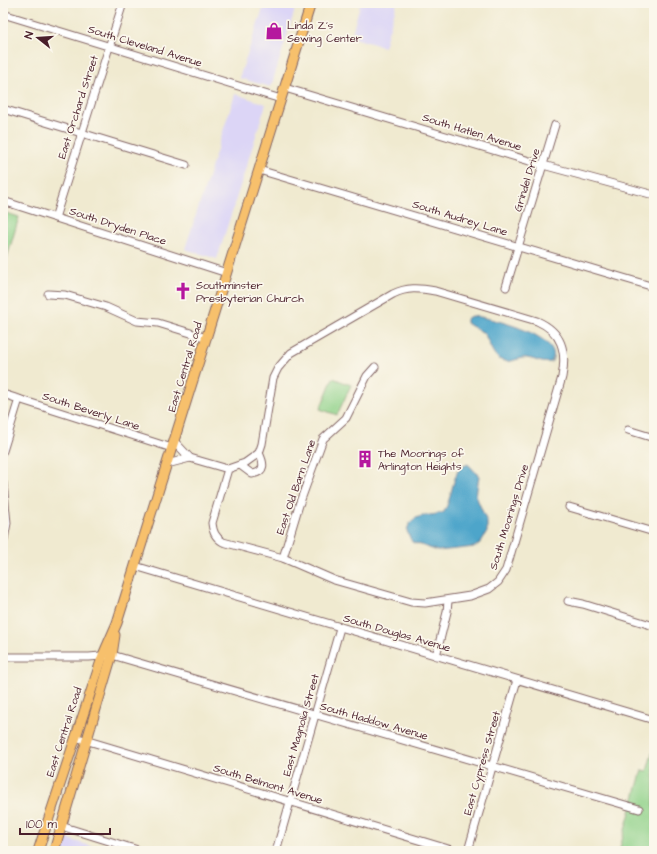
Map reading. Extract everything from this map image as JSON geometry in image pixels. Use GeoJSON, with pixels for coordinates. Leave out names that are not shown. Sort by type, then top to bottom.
{"type":"FeatureCollection","features":[{"type":"Feature","properties":{"kind":"main road","name":"East Central Road"},"geometry":{"type":"LineString","coordinates":[[38,851],[103,655],[117,623],[311,3]]}},
{"type":"Feature","properties":{"kind":"main road","name":"East Central Road"},"geometry":{"type":"LineString","coordinates":[[54,851],[112,655],[117,623]]}},
{"type":"Feature","properties":{"kind":"street","name":"East Orchard Street"},"geometry":{"type":"LineString","coordinates":[[55,218],[123,3]]}},
{"type":"Feature","properties":{"kind":"street","name":"South Cleveland Avenue"},"geometry":{"type":"LineString","coordinates":[[3,14],[281,99]]}},
{"type":"Feature","properties":{"kind":"street","name":"South Hatlen Avenue"},"geometry":{"type":"LineString","coordinates":[[285,88],[543,165],[654,195]]}},
{"type":"Feature","properties":{"kind":"street"},"geometry":{"type":"LineString","coordinates":[[3,109],[186,165]]}},
{"type":"Feature","properties":{"kind":"street","name":"Grindel Drive"},"geometry":{"type":"LineString","coordinates":[[506,287],[555,125]]}},
{"type":"Feature","properties":{"kind":"street","name":"South Audrey Lane"},"geometry":{"type":"LineString","coordinates":[[259,170],[654,287]]}},
{"type":"Feature","properties":{"kind":"street","name":"South Dryden Place"},"geometry":{"type":"LineString","coordinates":[[3,201],[227,273]]}},
{"type":"Feature","properties":{"kind":"street","name":"South Moorings Drive"},"geometry":{"type":"LineString","coordinates":[[228,469],[214,515],[213,532],[217,538],[223,542],[283,558],[334,580],[411,602],[425,603],[448,601],[489,589],[498,582],[506,570],[562,377],[564,355],[558,338],[548,326],[537,320],[418,288],[407,289],[393,294],[298,348],[278,368],[272,382],[264,437],[259,453]]}},
{"type":"Feature","properties":{"kind":"street"},"geometry":{"type":"LineString","coordinates":[[48,294],[65,295],[111,309],[137,321],[158,324],[206,338]]}},
{"type":"Feature","properties":{"kind":"street","name":"East Old Barn Lane"},"geometry":{"type":"LineString","coordinates":[[283,558],[299,505],[324,439],[346,418],[367,376],[375,367]]}},
{"type":"Feature","properties":{"kind":"street","name":"South Beverly Lane"},"geometry":{"type":"LineString","coordinates":[[3,394],[19,400],[173,444]]}},
{"type":"Feature","properties":{"kind":"street"},"geometry":{"type":"LineString","coordinates":[[3,451],[19,400]]}},
{"type":"Feature","properties":{"kind":"street"},"geometry":{"type":"LineString","coordinates":[[628,430],[654,438]]}},
{"type":"Feature","properties":{"kind":"street"},"geometry":{"type":"LineString","coordinates":[[173,444],[190,458],[228,469],[240,465],[259,453],[264,463],[263,469],[258,473],[252,474],[240,465]]}},
{"type":"Feature","properties":{"kind":"street"},"geometry":{"type":"LineString","coordinates":[[167,464],[190,458]]}},
{"type":"Feature","properties":{"kind":"street"},"geometry":{"type":"LineString","coordinates":[[3,483],[7,523],[3,543]]}},
{"type":"Feature","properties":{"kind":"street"},"geometry":{"type":"LineString","coordinates":[[569,507],[654,532]]}},
{"type":"Feature","properties":{"kind":"street","name":"South Douglas Avenue"},"geometry":{"type":"LineString","coordinates":[[135,566],[654,720]]}},
{"type":"Feature","properties":{"kind":"street"},"geometry":{"type":"LineString","coordinates":[[436,656],[447,612],[448,601]]}},
{"type":"Feature","properties":{"kind":"street"},"geometry":{"type":"LineString","coordinates":[[568,601],[654,626]]}},
{"type":"Feature","properties":{"kind":"street","name":"East Magnolia Street"},"geometry":{"type":"LineString","coordinates":[[276,851],[340,628]]}},
{"type":"Feature","properties":{"kind":"street","name":"South Haddow Avenue"},"geometry":{"type":"LineString","coordinates":[[3,658],[89,657],[112,655],[638,810]]}},
{"type":"Feature","properties":{"kind":"street","name":"East Cypress Street"},"geometry":{"type":"LineString","coordinates":[[468,851],[517,680]]}},
{"type":"Feature","properties":{"kind":"street","name":"South Belmont Avenue"},"geometry":{"type":"LineString","coordinates":[[75,737],[455,851]]}},
{"type":"Feature","properties":{"kind":"street"},"geometry":{"type":"LineString","coordinates":[[61,826],[141,851]]}},
{"type":"Feature","properties":{"kind":"shaded area"},"geometry":{"type":"Polygon","coordinates":[[[265,3],[297,3],[271,87],[239,78],[265,3]]]}},
{"type":"Feature","properties":{"kind":"shaded area"},"geometry":{"type":"Polygon","coordinates":[[[353,3],[397,3],[384,47],[351,37],[360,5],[353,3]]]}},
{"type":"Feature","properties":{"kind":"shaded area"},"geometry":{"type":"Polygon","coordinates":[[[235,94],[266,104],[217,259],[185,249],[235,94]]]}},
{"type":"Feature","properties":{"kind":"shaded area"},"geometry":{"type":"Polygon","coordinates":[[[65,838],[97,848],[109,851],[60,851],[65,838]]]}},
{"type":"Feature","properties":{"kind":"green space"},"geometry":{"type":"Polygon","coordinates":[[[3,212],[19,217],[3,271],[3,212]]]}},
{"type":"Feature","properties":{"kind":"green space"},"geometry":{"type":"Polygon","coordinates":[[[333,378],[351,385],[337,415],[320,409],[333,378]]]}},
{"type":"Feature","properties":{"kind":"green space"},"geometry":{"type":"Polygon","coordinates":[[[654,747],[654,851],[619,851],[642,770],[647,771],[654,747]]]}},
{"type":"Feature","properties":{"kind":"water"},"geometry":{"type":"Polygon","coordinates":[[[471,316],[508,324],[538,336],[548,344],[553,353],[551,362],[525,358],[511,361],[500,360],[493,353],[484,333],[466,323],[466,319],[471,316]]]}},
{"type":"Feature","properties":{"kind":"water"},"geometry":{"type":"Polygon","coordinates":[[[468,464],[479,476],[476,496],[487,522],[487,532],[481,542],[475,547],[438,551],[412,542],[407,531],[412,520],[421,516],[444,512],[458,471],[468,464]]]}},
{"type":"Feature","properties":{"kind":"place","name":"Linda Z's Sewing Center"},"geometry":{"type":"Point","coordinates":[274,31]}},
{"type":"Feature","properties":{"kind":"place","name":"Southminster Presbyterian Church"},"geometry":{"type":"Point","coordinates":[183,291]}},
{"type":"Feature","properties":{"kind":"place","name":"The Moorings of Arlington Heights"},"geometry":{"type":"Point","coordinates":[365,459]}}]}
